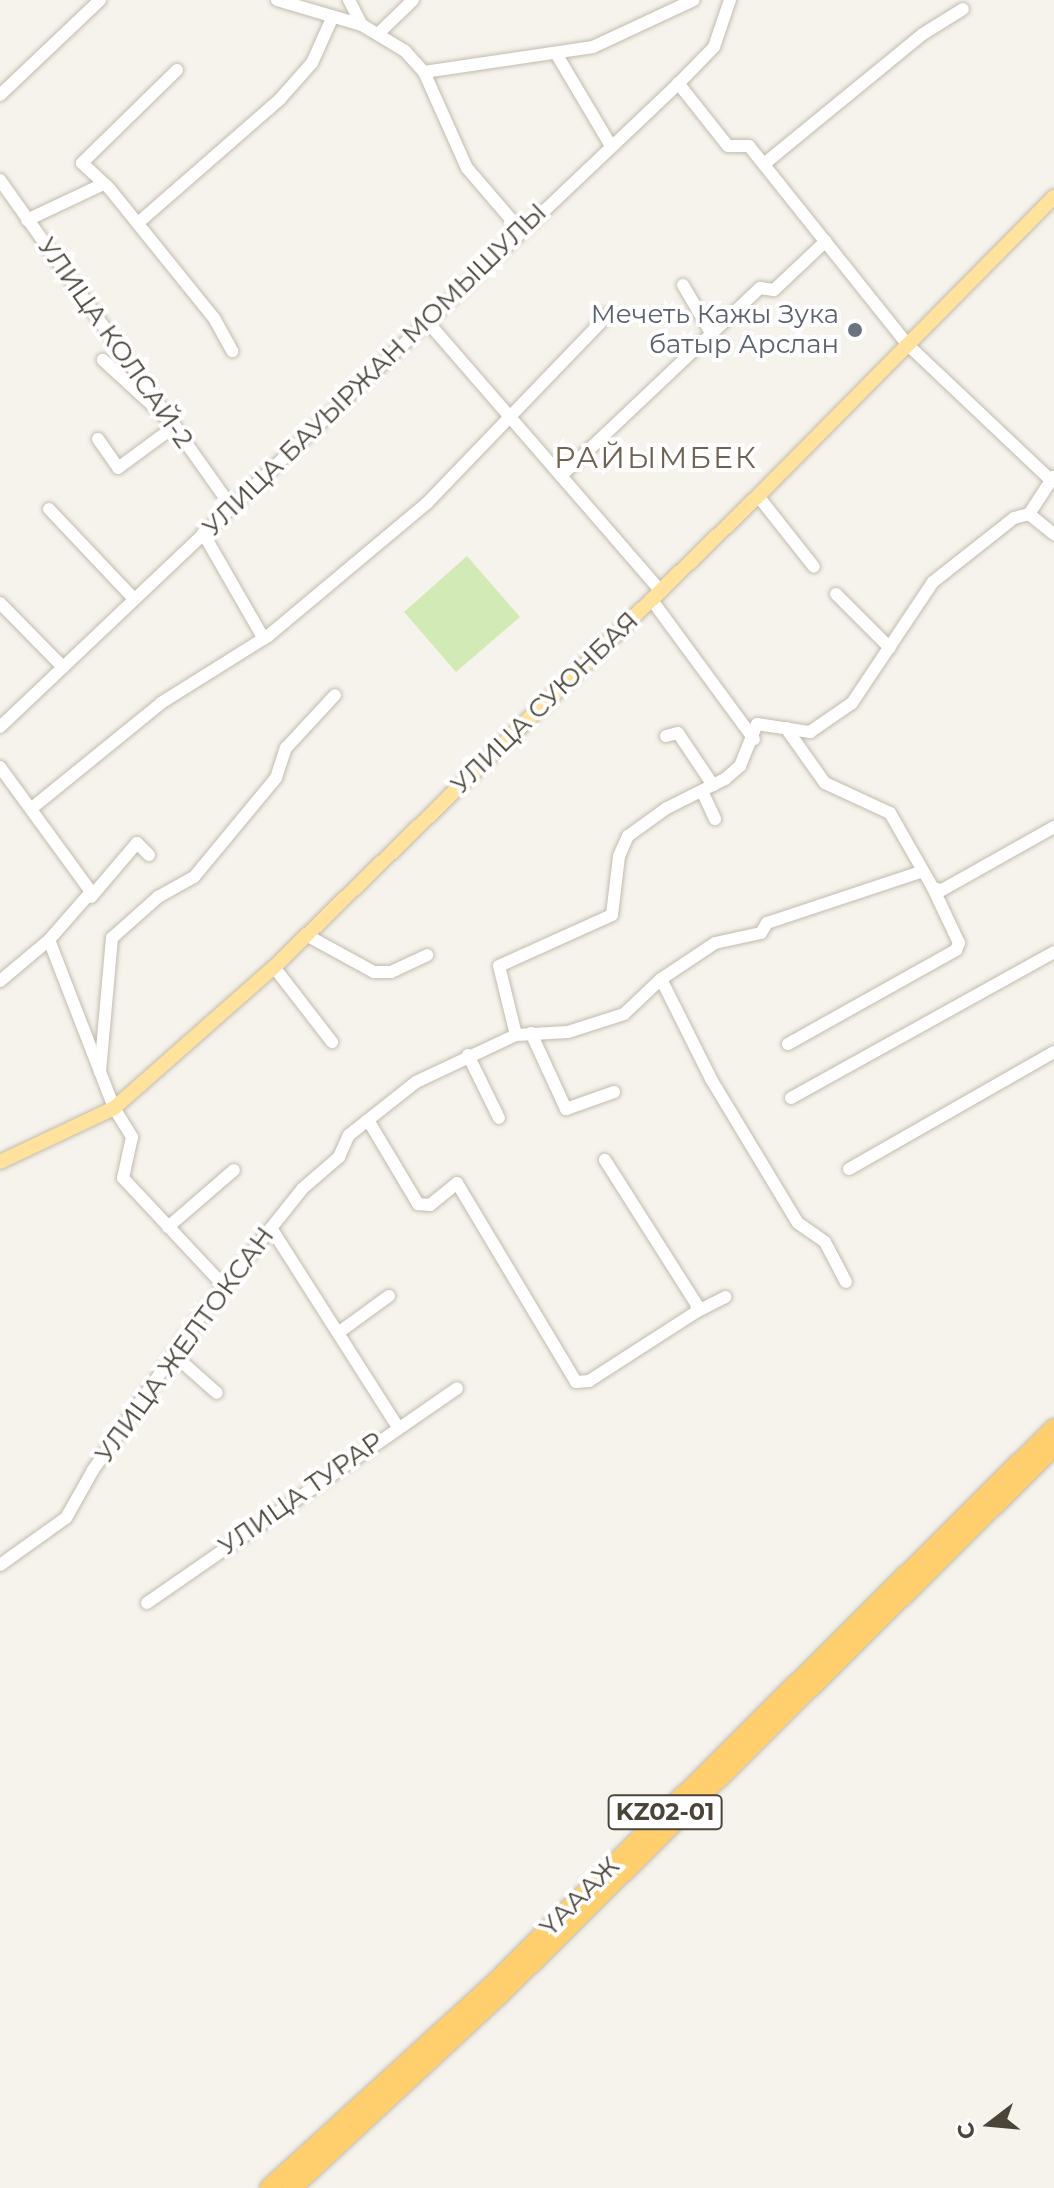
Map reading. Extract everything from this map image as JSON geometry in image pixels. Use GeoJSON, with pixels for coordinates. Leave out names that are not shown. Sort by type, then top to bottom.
{"type":"FeatureCollection","features":[{"type":"Feature","properties":{"kind":"highway","name":"ҮАААЖ"},"geometry":{"type":"LineString","coordinates":[[269,2188],[493,1984],[1054,1428]]}},
{"type":"Feature","properties":{"kind":"highway","name":"ҮАААЖ"},"geometry":{"type":"LineString","coordinates":[[292,2188],[501,1994],[1054,1447]]}},
{"type":"Feature","properties":{"kind":"main road","name":"УЛИЦА СУЮНБАЯ"},"geometry":{"type":"LineString","coordinates":[[0,1162],[114,1108],[308,936],[758,496],[1054,197]]}},
{"type":"Feature","properties":{"kind":"street"},"geometry":{"type":"LineString","coordinates":[[0,95],[100,0]]}},
{"type":"Feature","properties":{"kind":"street"},"geometry":{"type":"LineString","coordinates":[[277,0],[380,32],[424,72],[467,168],[521,231]]}},
{"type":"Feature","properties":{"kind":"street"},"geometry":{"type":"LineString","coordinates":[[349,0],[362,25]]}},
{"type":"Feature","properties":{"kind":"street"},"geometry":{"type":"LineString","coordinates":[[380,32],[413,0]]}},
{"type":"Feature","properties":{"kind":"street"},"geometry":{"type":"LineString","coordinates":[[424,72],[557,55],[626,36],[694,0]]}},
{"type":"Feature","properties":{"kind":"street","name":"УЛИЦА БАУЫРЖАН МОМЫШУЛЫ"},"geometry":{"type":"LineString","coordinates":[[0,727],[678,83],[714,47],[730,0]]}},
{"type":"Feature","properties":{"kind":"street"},"geometry":{"type":"LineString","coordinates":[[764,164],[923,34],[963,9]]}},
{"type":"Feature","properties":{"kind":"street"},"geometry":{"type":"LineString","coordinates":[[138,223],[280,99],[312,63],[333,16]]}},
{"type":"Feature","properties":{"kind":"street"},"geometry":{"type":"LineString","coordinates":[[557,55],[611,146]]}},
{"type":"Feature","properties":{"kind":"street"},"geometry":{"type":"LineString","coordinates":[[177,70],[82,163],[138,223],[214,318],[232,351]]}},
{"type":"Feature","properties":{"kind":"street"},"geometry":{"type":"LineString","coordinates":[[516,1035],[499,966],[612,915],[621,845],[667,808],[707,788],[740,766],[761,723],[816,730],[852,703],[933,582],[1014,518],[1029,514],[1053,479],[908,345],[749,146],[728,146],[678,83]]}},
{"type":"Feature","properties":{"kind":"street","name":"УЛИЦА КОЛСАЙ-2"},"geometry":{"type":"LineString","coordinates":[[0,180],[231,506]]}},
{"type":"Feature","properties":{"kind":"street"},"geometry":{"type":"LineString","coordinates":[[27,220],[101,185]]}},
{"type":"Feature","properties":{"kind":"street"},"geometry":{"type":"LineString","coordinates":[[561,476],[689,360],[711,333],[760,288],[774,290],[826,241]]}},
{"type":"Feature","properties":{"kind":"street"},"geometry":{"type":"LineString","coordinates":[[683,285],[711,333]]}},
{"type":"Feature","properties":{"kind":"street"},"geometry":{"type":"LineString","coordinates":[[32,808],[161,703],[264,639],[427,503],[610,313]]}},
{"type":"Feature","properties":{"kind":"street"},"geometry":{"type":"LineString","coordinates":[[426,320],[561,476],[656,594],[754,739]]}},
{"type":"Feature","properties":{"kind":"street"},"geometry":{"type":"LineString","coordinates":[[98,439],[118,468],[175,426],[103,360]]}},
{"type":"Feature","properties":{"kind":"street"},"geometry":{"type":"LineString","coordinates":[[758,496],[814,567]]}},
{"type":"Feature","properties":{"kind":"street"},"geometry":{"type":"LineString","coordinates":[[49,509],[134,599]]}},
{"type":"Feature","properties":{"kind":"street"},"geometry":{"type":"LineString","coordinates":[[1029,514],[1054,534]]}},
{"type":"Feature","properties":{"kind":"street"},"geometry":{"type":"LineString","coordinates":[[203,533],[264,639]]}},
{"type":"Feature","properties":{"kind":"street"},"geometry":{"type":"LineString","coordinates":[[836,594],[890,648]]}},
{"type":"Feature","properties":{"kind":"street"},"geometry":{"type":"LineString","coordinates":[[0,603],[63,667]]}},
{"type":"Feature","properties":{"kind":"street"},"geometry":{"type":"LineString","coordinates":[[100,1072],[112,938],[158,897],[194,877],[276,778],[286,748],[335,695]]}},
{"type":"Feature","properties":{"kind":"street"},"geometry":{"type":"LineString","coordinates":[[786,728],[825,783],[890,813],[933,888],[959,943],[956,950],[788,1044]]}},
{"type":"Feature","properties":{"kind":"street"},"geometry":{"type":"LineString","coordinates":[[666,736],[678,733],[707,788],[715,819]]}},
{"type":"Feature","properties":{"kind":"street"},"geometry":{"type":"LineString","coordinates":[[0,767],[88,882],[91,897]]}},
{"type":"Feature","properties":{"kind":"street"},"geometry":{"type":"LineString","coordinates":[[933,888],[942,890],[1054,827]]}},
{"type":"Feature","properties":{"kind":"street"},"geometry":{"type":"LineString","coordinates":[[0,981],[49,940],[137,843],[149,855]]}},
{"type":"Feature","properties":{"kind":"street","name":"УЛИЦА ЖЕЛТОКСАН"},"geometry":{"type":"LineString","coordinates":[[0,1565],[66,1518],[93,1470],[224,1286],[271,1228],[368,1120],[416,1082],[516,1035],[568,1032],[624,1014],[661,979],[715,943],[761,933],[767,923],[923,871]]}},
{"type":"Feature","properties":{"kind":"street"},"geometry":{"type":"LineString","coordinates":[[308,936],[374,972],[391,972],[427,955]]}},
{"type":"Feature","properties":{"kind":"street"},"geometry":{"type":"LineString","coordinates":[[49,940],[114,1108],[132,1137],[123,1178],[224,1286]]}},
{"type":"Feature","properties":{"kind":"street"},"geometry":{"type":"LineString","coordinates":[[791,1098],[1054,952]]}},
{"type":"Feature","properties":{"kind":"street"},"geometry":{"type":"LineString","coordinates":[[274,967],[332,1042]]}},
{"type":"Feature","properties":{"kind":"street"},"geometry":{"type":"LineString","coordinates":[[661,979],[711,1079],[781,1196],[798,1223],[825,1242],[846,1282]]}},
{"type":"Feature","properties":{"kind":"street"},"geometry":{"type":"LineString","coordinates":[[531,1033],[566,1109],[614,1092]]}},
{"type":"Feature","properties":{"kind":"street"},"geometry":{"type":"LineString","coordinates":[[849,1169],[1054,1052]]}},
{"type":"Feature","properties":{"kind":"street"},"geometry":{"type":"LineString","coordinates":[[468,1055],[499,1118]]}},
{"type":"Feature","properties":{"kind":"street"},"geometry":{"type":"LineString","coordinates":[[368,1120],[418,1204],[430,1205],[457,1183],[576,1382],[589,1381],[696,1312],[725,1297]]}},
{"type":"Feature","properties":{"kind":"street"},"geometry":{"type":"LineString","coordinates":[[605,1160],[697,1305],[696,1312]]}},
{"type":"Feature","properties":{"kind":"street"},"geometry":{"type":"LineString","coordinates":[[168,1227],[234,1170]]}},
{"type":"Feature","properties":{"kind":"street"},"geometry":{"type":"LineString","coordinates":[[271,1228],[398,1427]]}},
{"type":"Feature","properties":{"kind":"street"},"geometry":{"type":"LineString","coordinates":[[338,1333],[389,1296]]}},
{"type":"Feature","properties":{"kind":"street"},"geometry":{"type":"LineString","coordinates":[[174,1355],[217,1393]]}},
{"type":"Feature","properties":{"kind":"street","name":"УЛИЦА ТУРАР"},"geometry":{"type":"LineString","coordinates":[[147,1603],[457,1388]]}},
{"type":"Feature","properties":{"kind":"green space"},"geometry":{"type":"Polygon","coordinates":[[[467,556],[520,617],[456,672],[404,612],[467,556]]]}},
{"type":"Feature","properties":{"kind":"place","name":"Мечеть Кажы Зука батыр Арслан"},"geometry":{"type":"Point","coordinates":[855,330]}},
{"type":"Feature","properties":{"kind":"district","name":"РАЙЫМБЕК"},"geometry":{"type":"Point","coordinates":[656,458]}}]}
